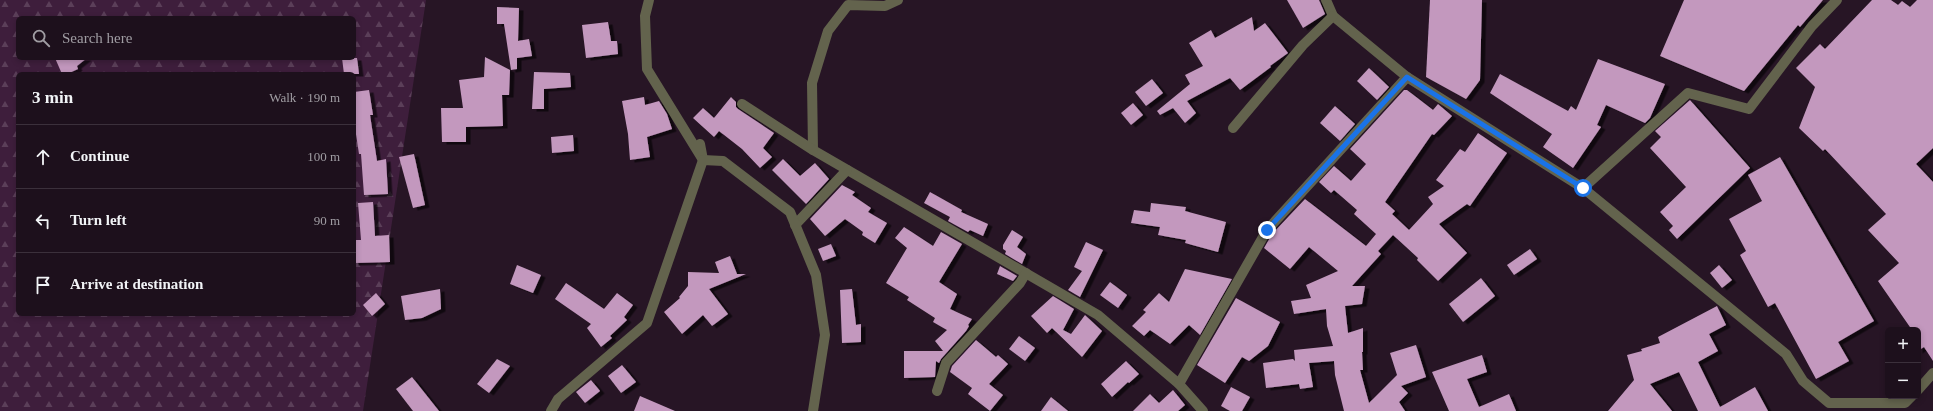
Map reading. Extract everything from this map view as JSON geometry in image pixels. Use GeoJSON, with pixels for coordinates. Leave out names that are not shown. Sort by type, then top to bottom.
{"type":"FeatureCollection","features":[{"type":"Feature","properties":{"kind":"street"},"geometry":{"type":"LineString","coordinates":[[649,0],[645,16],[647,69],[703,160]]}},
{"type":"Feature","properties":{"kind":"street"},"geometry":{"type":"LineString","coordinates":[[813,150],[812,83],[828,31],[848,5],[885,6],[898,0]]}},
{"type":"Feature","properties":{"kind":"street"},"geometry":{"type":"LineString","coordinates":[[1326,0],[1333,16],[1407,77],[1583,188],[1786,354],[1803,381],[1828,403],[1909,400]]}},
{"type":"Feature","properties":{"kind":"street"},"geometry":{"type":"LineString","coordinates":[[1583,188],[1688,93],[1749,108],[1812,26],[1837,0]]}},
{"type":"Feature","properties":{"kind":"street"},"geometry":{"type":"LineString","coordinates":[[1233,128],[1303,45],[1333,16]]}},
{"type":"Feature","properties":{"kind":"street"},"geometry":{"type":"LineString","coordinates":[[1180,384],[1267,230],[1407,77]]}},
{"type":"Feature","properties":{"kind":"street"},"geometry":{"type":"LineString","coordinates":[[742,104],[813,150],[1098,315],[1180,384],[1203,411]]}},
{"type":"Feature","properties":{"kind":"street"},"geometry":{"type":"LineString","coordinates":[[551,411],[558,399],[647,323],[703,160],[700,144]]}},
{"type":"Feature","properties":{"kind":"street"},"geometry":{"type":"LineString","coordinates":[[703,160],[722,161],[790,212],[816,275],[825,335],[813,411]]}},
{"type":"Feature","properties":{"kind":"street"},"geometry":{"type":"LineString","coordinates":[[795,225],[848,170]]}},
{"type":"Feature","properties":{"kind":"street"},"geometry":{"type":"LineString","coordinates":[[938,391],[946,363],[1020,283],[1026,273]]}},
{"type":"Feature","properties":{"kind":"street"},"geometry":{"type":"LineString","coordinates":[[1921,387],[1933,374]]}},
{"type":"Feature","properties":{"kind":"street"},"geometry":{"type":"LineString","coordinates":[[1898,411],[1909,400]]}},
{"type":"Feature","properties":{"kind":"green space"},"geometry":{"type":"Polygon","coordinates":[[[0,0],[426,0],[363,411],[0,411],[0,0]]]}},
{"type":"Feature","properties":{"kind":"building"},"geometry":{"type":"Polygon","coordinates":[[[1287,0],[1319,0],[1325,14],[1303,28],[1287,0]]]}},
{"type":"Feature","properties":{"kind":"building"},"geometry":{"type":"Polygon","coordinates":[[[1430,0],[1482,0],[1480,80],[1466,99],[1426,77],[1430,0]]]}},
{"type":"Feature","properties":{"kind":"building"},"geometry":{"type":"Polygon","coordinates":[[[1684,0],[1823,0],[1800,27],[1798,25],[1744,91],[1660,56],[1684,0]]]}},
{"type":"Feature","properties":{"kind":"building"},"geometry":{"type":"Polygon","coordinates":[[[1872,0],[1891,0],[1898,5],[1902,1],[1910,7],[1917,0],[1933,0],[1933,148],[1916,164],[1933,182],[1933,361],[1924,347],[1921,349],[1921,327],[1910,327],[1878,281],[1899,263],[1868,230],[1886,214],[1825,149],[1823,151],[1799,128],[1815,87],[1796,68],[1820,44],[1825,49],[1872,0]]]}},
{"type":"Feature","properties":{"kind":"building"},"geometry":{"type":"Polygon","coordinates":[[[497,7],[519,8],[518,41],[529,39],[532,56],[517,58],[517,69],[511,70],[504,24],[497,24],[497,7]]]}},
{"type":"Feature","properties":{"kind":"building"},"geometry":{"type":"Polygon","coordinates":[[[1252,17],[1254,31],[1265,23],[1288,53],[1240,90],[1230,78],[1187,101],[1196,113],[1185,123],[1173,108],[1160,115],[1157,111],[1190,84],[1185,75],[1203,66],[1189,43],[1211,30],[1215,38],[1252,17]]]}},
{"type":"Feature","properties":{"kind":"building"},"geometry":{"type":"Polygon","coordinates":[[[608,22],[611,41],[617,41],[618,54],[586,58],[582,25],[608,22]]]}},
{"type":"Feature","properties":{"kind":"building"},"geometry":{"type":"Polygon","coordinates":[[[485,57],[510,70],[509,95],[502,95],[503,126],[466,127],[466,142],[442,142],[441,108],[463,108],[459,80],[484,77],[485,57]]]}},
{"type":"Feature","properties":{"kind":"building"},"geometry":{"type":"Polygon","coordinates":[[[357,58],[359,74],[356,74],[356,72],[344,72],[342,60],[356,60],[357,58]]]}},
{"type":"Feature","properties":{"kind":"building"},"geometry":{"type":"Polygon","coordinates":[[[1598,59],[1665,84],[1650,118],[1645,123],[1606,105],[1597,125],[1601,127],[1573,168],[1543,147],[1552,134],[1490,93],[1500,74],[1568,111],[1571,106],[1576,110],[1598,59]]]}},
{"type":"Feature","properties":{"kind":"building"},"geometry":{"type":"Polygon","coordinates":[[[56,60],[84,60],[77,66],[78,69],[71,72],[61,72],[56,60]]]}},
{"type":"Feature","properties":{"kind":"building"},"geometry":{"type":"Polygon","coordinates":[[[1369,68],[1389,87],[1377,100],[1357,81],[1369,68]]]}},
{"type":"Feature","properties":{"kind":"building"},"geometry":{"type":"Polygon","coordinates":[[[534,72],[570,73],[571,87],[544,89],[544,109],[532,109],[534,72]]]}},
{"type":"Feature","properties":{"kind":"building"},"geometry":{"type":"Polygon","coordinates":[[[1152,79],[1163,93],[1146,106],[1135,92],[1152,79]]]}},
{"type":"Feature","properties":{"kind":"building"},"geometry":{"type":"Polygon","coordinates":[[[369,90],[373,115],[370,115],[377,161],[386,159],[388,194],[364,195],[361,154],[359,154],[356,134],[356,92],[369,90]]]}},
{"type":"Feature","properties":{"kind":"building"},"geometry":{"type":"Polygon","coordinates":[[[1404,90],[1407,90],[1433,110],[1438,104],[1452,116],[1434,135],[1432,134],[1385,202],[1395,211],[1392,214],[1409,230],[1433,204],[1428,197],[1444,186],[1436,180],[1460,149],[1465,152],[1478,133],[1507,153],[1470,206],[1467,204],[1439,224],[1467,253],[1438,281],[1417,260],[1418,258],[1393,235],[1378,251],[1381,254],[1352,286],[1365,286],[1362,304],[1345,306],[1348,333],[1363,328],[1363,370],[1360,370],[1369,403],[1397,375],[1390,353],[1416,345],[1426,377],[1401,386],[1408,393],[1399,402],[1405,411],[1344,411],[1335,375],[1334,361],[1309,363],[1313,387],[1300,389],[1299,384],[1266,388],[1263,363],[1293,359],[1295,361],[1294,350],[1333,346],[1327,326],[1326,309],[1294,314],[1291,301],[1311,298],[1306,285],[1338,271],[1309,247],[1290,269],[1264,248],[1272,234],[1305,199],[1366,246],[1376,234],[1354,214],[1357,210],[1334,190],[1331,193],[1319,182],[1334,166],[1351,181],[1366,164],[1350,149],[1404,90]]]}},
{"type":"Feature","properties":{"kind":"building"},"geometry":{"type":"Polygon","coordinates":[[[644,97],[645,105],[659,101],[667,114],[672,129],[647,137],[650,157],[630,160],[628,134],[622,101],[644,97]]]}},
{"type":"Feature","properties":{"kind":"building"},"geometry":{"type":"Polygon","coordinates":[[[731,97],[736,102],[736,107],[738,109],[774,133],[763,148],[772,157],[760,168],[742,149],[719,131],[714,137],[693,118],[703,108],[714,118],[731,97]]]}},
{"type":"Feature","properties":{"kind":"building"},"geometry":{"type":"Polygon","coordinates":[[[1690,100],[1750,168],[1677,239],[1669,230],[1673,226],[1660,212],[1686,187],[1650,148],[1661,137],[1655,131],[1690,100]]]}},
{"type":"Feature","properties":{"kind":"building"},"geometry":{"type":"Polygon","coordinates":[[[1133,103],[1143,115],[1131,125],[1121,113],[1133,103]]]}},
{"type":"Feature","properties":{"kind":"building"},"geometry":{"type":"Polygon","coordinates":[[[1335,106],[1355,124],[1340,141],[1320,123],[1335,106]]]}},
{"type":"Feature","properties":{"kind":"building"},"geometry":{"type":"Polygon","coordinates":[[[573,135],[574,151],[552,153],[551,137],[573,135]]]}},
{"type":"Feature","properties":{"kind":"building"},"geometry":{"type":"Polygon","coordinates":[[[414,154],[425,205],[413,208],[399,157],[414,154]]]}},
{"type":"Feature","properties":{"kind":"building"},"geometry":{"type":"Polygon","coordinates":[[[1780,157],[1874,321],[1838,342],[1849,361],[1816,379],[1775,303],[1768,307],[1740,255],[1746,251],[1729,219],[1762,201],[1748,175],[1780,157]]]}},
{"type":"Feature","properties":{"kind":"building"},"geometry":{"type":"Polygon","coordinates":[[[783,159],[800,176],[815,163],[829,179],[806,204],[772,170],[783,159]]]}},
{"type":"Feature","properties":{"kind":"building"},"geometry":{"type":"Polygon","coordinates":[[[842,185],[855,192],[852,195],[871,208],[868,212],[887,223],[875,243],[862,235],[863,232],[845,219],[825,236],[810,219],[842,185]]]}},
{"type":"Feature","properties":{"kind":"building"},"geometry":{"type":"Polygon","coordinates":[[[930,192],[962,210],[961,212],[988,224],[983,236],[970,230],[968,232],[948,221],[950,217],[924,203],[930,192]]]}},
{"type":"Feature","properties":{"kind":"building"},"geometry":{"type":"Polygon","coordinates":[[[373,202],[375,236],[389,235],[390,262],[356,263],[356,240],[361,240],[358,203],[373,202]]]}},
{"type":"Feature","properties":{"kind":"building"},"geometry":{"type":"Polygon","coordinates":[[[1151,203],[1186,207],[1185,211],[1226,222],[1218,252],[1185,243],[1186,240],[1158,235],[1160,227],[1131,223],[1134,210],[1150,212],[1151,203]]]}},
{"type":"Feature","properties":{"kind":"building"},"geometry":{"type":"Polygon","coordinates":[[[904,227],[933,246],[941,232],[962,244],[939,282],[957,294],[950,309],[972,319],[966,331],[939,363],[936,361],[935,377],[904,378],[904,351],[943,351],[935,341],[947,330],[933,322],[935,318],[907,300],[909,297],[886,283],[907,248],[895,238],[904,227]]]}},
{"type":"Feature","properties":{"kind":"building"},"geometry":{"type":"Polygon","coordinates":[[[1012,230],[1023,237],[1017,247],[1026,254],[1022,264],[1005,254],[1006,251],[1003,249],[1003,245],[1012,230]]]}},
{"type":"Feature","properties":{"kind":"building"},"geometry":{"type":"Polygon","coordinates":[[[1086,242],[1103,250],[1080,297],[1068,290],[1082,271],[1074,267],[1086,242]]]}},
{"type":"Feature","properties":{"kind":"building"},"geometry":{"type":"Polygon","coordinates":[[[831,244],[836,256],[823,261],[818,249],[831,244]]]}},
{"type":"Feature","properties":{"kind":"building"},"geometry":{"type":"Polygon","coordinates":[[[1530,249],[1537,259],[1514,275],[1507,265],[1530,249]]]}},
{"type":"Feature","properties":{"kind":"building"},"geometry":{"type":"Polygon","coordinates":[[[730,256],[737,274],[746,274],[709,289],[728,314],[712,326],[703,315],[682,334],[664,312],[680,298],[679,297],[688,286],[688,272],[719,273],[715,262],[730,256]]]}},
{"type":"Feature","properties":{"kind":"building"},"geometry":{"type":"Polygon","coordinates":[[[517,265],[541,275],[533,293],[510,284],[517,265]]]}},
{"type":"Feature","properties":{"kind":"building"},"geometry":{"type":"Polygon","coordinates":[[[1719,265],[1732,280],[1722,288],[1710,273],[1719,265]]]}},
{"type":"Feature","properties":{"kind":"building"},"geometry":{"type":"Polygon","coordinates":[[[1000,266],[1017,276],[1013,281],[997,274],[1000,266]]]}},
{"type":"Feature","properties":{"kind":"building"},"geometry":{"type":"Polygon","coordinates":[[[1185,269],[1232,279],[1200,335],[1189,325],[1170,344],[1150,330],[1144,336],[1132,326],[1146,312],[1143,310],[1159,293],[1169,302],[1185,269]]]}},
{"type":"Feature","properties":{"kind":"building"},"geometry":{"type":"Polygon","coordinates":[[[1481,278],[1495,296],[1463,322],[1449,304],[1481,278]]]}},
{"type":"Feature","properties":{"kind":"building"},"geometry":{"type":"Polygon","coordinates":[[[1110,282],[1127,295],[1118,308],[1100,295],[1110,282]]]}},
{"type":"Feature","properties":{"kind":"building"},"geometry":{"type":"Polygon","coordinates":[[[566,283],[604,309],[617,293],[633,305],[624,317],[627,320],[610,336],[612,338],[601,347],[587,328],[591,324],[555,299],[566,283]]]}},
{"type":"Feature","properties":{"kind":"building"},"geometry":{"type":"Polygon","coordinates":[[[440,289],[441,309],[422,318],[405,320],[401,296],[440,289]]]}},
{"type":"Feature","properties":{"kind":"building"},"geometry":{"type":"Polygon","coordinates":[[[852,289],[856,325],[861,324],[861,342],[842,343],[840,290],[852,289]]]}},
{"type":"Feature","properties":{"kind":"building"},"geometry":{"type":"Polygon","coordinates":[[[376,293],[385,304],[372,316],[363,305],[376,293]]]}},
{"type":"Feature","properties":{"kind":"building"},"geometry":{"type":"Polygon","coordinates":[[[1053,296],[1074,309],[1063,330],[1071,334],[1085,315],[1102,331],[1082,357],[1052,328],[1047,333],[1031,316],[1053,296]]]}},
{"type":"Feature","properties":{"kind":"building"},"geometry":{"type":"Polygon","coordinates":[[[1236,298],[1280,322],[1268,346],[1249,361],[1242,357],[1225,383],[1197,365],[1236,298]]]}},
{"type":"Feature","properties":{"kind":"building"},"geometry":{"type":"Polygon","coordinates":[[[1717,306],[1726,325],[1709,334],[1718,351],[1698,362],[1720,407],[1755,387],[1768,411],[1698,411],[1679,372],[1650,384],[1672,411],[1608,411],[1634,380],[1627,355],[1642,351],[1641,349],[1660,343],[1658,337],[1717,306]]]}},
{"type":"Feature","properties":{"kind":"building"},"geometry":{"type":"Polygon","coordinates":[[[1019,336],[1035,348],[1025,361],[1009,349],[1019,336]]]}},
{"type":"Feature","properties":{"kind":"building"},"geometry":{"type":"Polygon","coordinates":[[[976,340],[996,357],[998,355],[1008,364],[989,384],[1003,395],[990,411],[968,394],[972,388],[950,372],[952,366],[976,340]]]}},
{"type":"Feature","properties":{"kind":"building"},"geometry":{"type":"Polygon","coordinates":[[[1482,355],[1487,372],[1467,379],[1479,407],[1509,394],[1516,411],[1449,411],[1432,372],[1482,355]]]}},
{"type":"Feature","properties":{"kind":"building"},"geometry":{"type":"Polygon","coordinates":[[[497,359],[510,366],[489,393],[477,384],[497,359]]]}},
{"type":"Feature","properties":{"kind":"building"},"geometry":{"type":"Polygon","coordinates":[[[1126,361],[1139,374],[1112,397],[1101,384],[1126,361]]]}},
{"type":"Feature","properties":{"kind":"building"},"geometry":{"type":"Polygon","coordinates":[[[622,365],[636,382],[621,393],[608,376],[622,365]]]}},
{"type":"Feature","properties":{"kind":"building"},"geometry":{"type":"Polygon","coordinates":[[[412,377],[439,411],[413,411],[396,389],[412,377]]]}},
{"type":"Feature","properties":{"kind":"building"},"geometry":{"type":"Polygon","coordinates":[[[591,380],[600,391],[585,403],[576,392],[591,380]]]}},
{"type":"Feature","properties":{"kind":"building"},"geometry":{"type":"Polygon","coordinates":[[[1231,387],[1250,397],[1242,411],[1230,411],[1221,406],[1231,387]]]}},
{"type":"Feature","properties":{"kind":"building"},"geometry":{"type":"Polygon","coordinates":[[[1173,390],[1185,405],[1178,411],[1133,411],[1150,394],[1159,403],[1173,390]]]}},
{"type":"Feature","properties":{"kind":"building"},"geometry":{"type":"Polygon","coordinates":[[[640,396],[675,411],[634,411],[640,396]]]}},
{"type":"Feature","properties":{"kind":"building"},"geometry":{"type":"Polygon","coordinates":[[[1051,397],[1068,411],[1041,411],[1051,397]]]}},
{"type":"Feature","properties":{"kind":"route"},"geometry":{"type":"LineString","coordinates":[[1267,230],[1407,77],[1583,188]]}}]}
